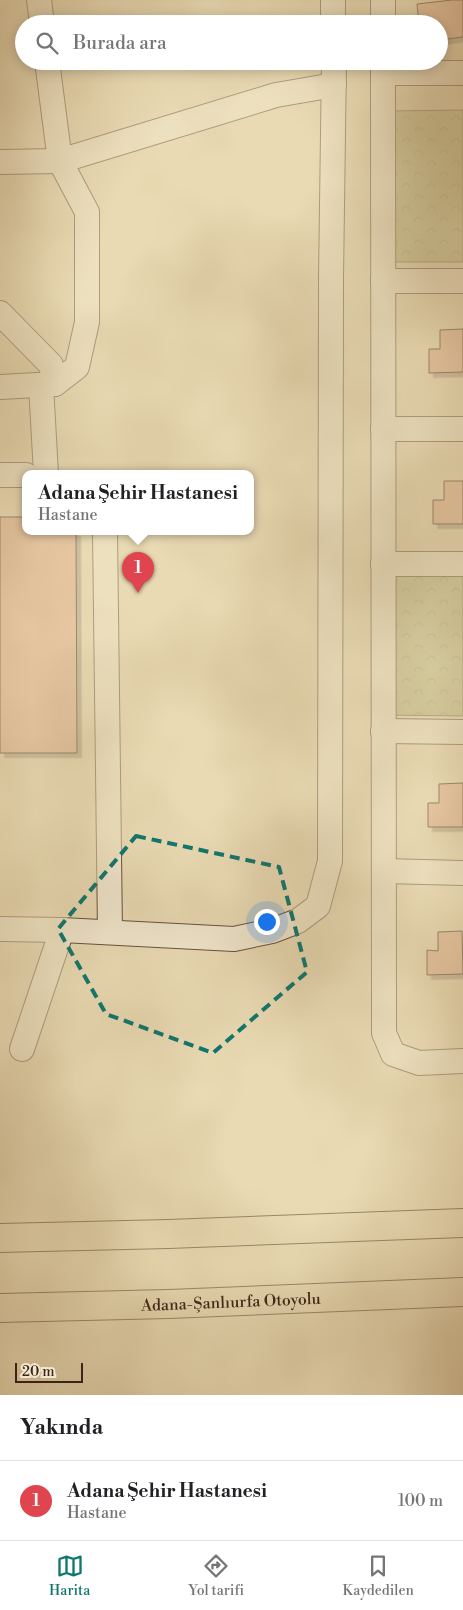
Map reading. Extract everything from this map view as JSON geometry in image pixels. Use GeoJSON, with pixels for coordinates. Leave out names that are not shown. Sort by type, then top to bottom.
{"type":"FeatureCollection","features":[{"type":"Feature","properties":{"kind":"highway"},"geometry":{"type":"LineString","coordinates":[[0,1238],[463,1223]]}},
{"type":"Feature","properties":{"kind":"highway","name":"Adana-Şanlıurfa Otoyolu"},"geometry":{"type":"LineString","coordinates":[[0,1308],[169,1304],[463,1292]]}},
{"type":"Feature","properties":{"kind":"street"},"geometry":{"type":"LineString","coordinates":[[39,0],[41,15]]}},
{"type":"Feature","properties":{"kind":"street"},"geometry":{"type":"LineString","coordinates":[[333,0],[333,15]]}},
{"type":"Feature","properties":{"kind":"street"},"geometry":{"type":"LineString","coordinates":[[383,0],[383,15]]}},
{"type":"Feature","properties":{"kind":"street"},"geometry":{"type":"LineString","coordinates":[[0,387],[48,385],[77,367],[87,322],[87,212],[60,161],[48,70]]}},
{"type":"Feature","properties":{"kind":"street"},"geometry":{"type":"LineString","coordinates":[[0,930],[62,930],[234,939],[272,931],[298,921],[318,906],[330,861],[331,279],[334,70]]}},
{"type":"Feature","properties":{"kind":"street"},"geometry":{"type":"LineString","coordinates":[[383,70],[384,1033],[394,1054],[419,1063],[463,1061]]}},
{"type":"Feature","properties":{"kind":"street"},"geometry":{"type":"LineString","coordinates":[[423,70],[463,73]]}},
{"type":"Feature","properties":{"kind":"street"},"geometry":{"type":"LineString","coordinates":[[0,162],[60,161],[276,95],[334,85]]}},
{"type":"Feature","properties":{"kind":"street"},"geometry":{"type":"LineString","coordinates":[[383,280],[463,280]]}},
{"type":"Feature","properties":{"kind":"street"},"geometry":{"type":"LineString","coordinates":[[0,313],[50,365],[46,470]]}},
{"type":"Feature","properties":{"kind":"street"},"geometry":{"type":"LineString","coordinates":[[383,430],[463,429]]}},
{"type":"Feature","properties":{"kind":"street"},"geometry":{"type":"LineString","coordinates":[[0,475],[22,475]]}},
{"type":"Feature","properties":{"kind":"street"},"geometry":{"type":"LineString","coordinates":[[105,535],[110,932]]}},
{"type":"Feature","properties":{"kind":"street"},"geometry":{"type":"LineString","coordinates":[[383,564],[463,564]]}},
{"type":"Feature","properties":{"kind":"street"},"geometry":{"type":"LineString","coordinates":[[383,731],[463,732]]}},
{"type":"Feature","properties":{"kind":"street"},"geometry":{"type":"LineString","coordinates":[[384,872],[463,873]]}},
{"type":"Feature","properties":{"kind":"street"},"geometry":{"type":"LineString","coordinates":[[22,1049],[62,930]]}},
{"type":"Feature","properties":{"kind":"highlighted area"},"geometry":{"type":"Polygon","coordinates":[[[136,836],[279,867],[307,972],[213,1053],[106,1014],[58,929],[136,836]]]}},
{"type":"Feature","properties":{"kind":"green space"},"geometry":{"type":"Polygon","coordinates":[[[463,110],[463,262],[390,262],[390,111],[463,110]]]}},
{"type":"Feature","properties":{"kind":"green space"},"geometry":{"type":"Polygon","coordinates":[[[463,566],[463,716],[384,715],[384,567],[463,566]]]}},
{"type":"Feature","properties":{"kind":"building"},"geometry":{"type":"Polygon","coordinates":[[[463,0],[463,37],[448,39],[448,15],[418,15],[417,4],[463,0]]]}},
{"type":"Feature","properties":{"kind":"building"},"geometry":{"type":"Polygon","coordinates":[[[463,329],[463,372],[429,373],[429,349],[440,349],[440,330],[463,329]]]}},
{"type":"Feature","properties":{"kind":"building"},"geometry":{"type":"Polygon","coordinates":[[[444,481],[463,481],[463,524],[433,524],[433,500],[444,500],[444,481]]]}},
{"type":"Feature","properties":{"kind":"building"},"geometry":{"type":"Polygon","coordinates":[[[0,517],[22,517],[22,535],[76,535],[77,753],[0,753],[0,517]]]}},
{"type":"Feature","properties":{"kind":"building"},"geometry":{"type":"Polygon","coordinates":[[[463,783],[463,827],[428,827],[428,803],[439,803],[439,784],[463,783]]]}},
{"type":"Feature","properties":{"kind":"building"},"geometry":{"type":"Polygon","coordinates":[[[462,931],[463,974],[427,975],[427,950],[438,951],[438,932],[462,931]]]}},
{"type":"Feature","properties":{"kind":"place","name":"Adana Şehir Hastanesi"},"geometry":{"type":"Point","coordinates":[138,593]}}]}
